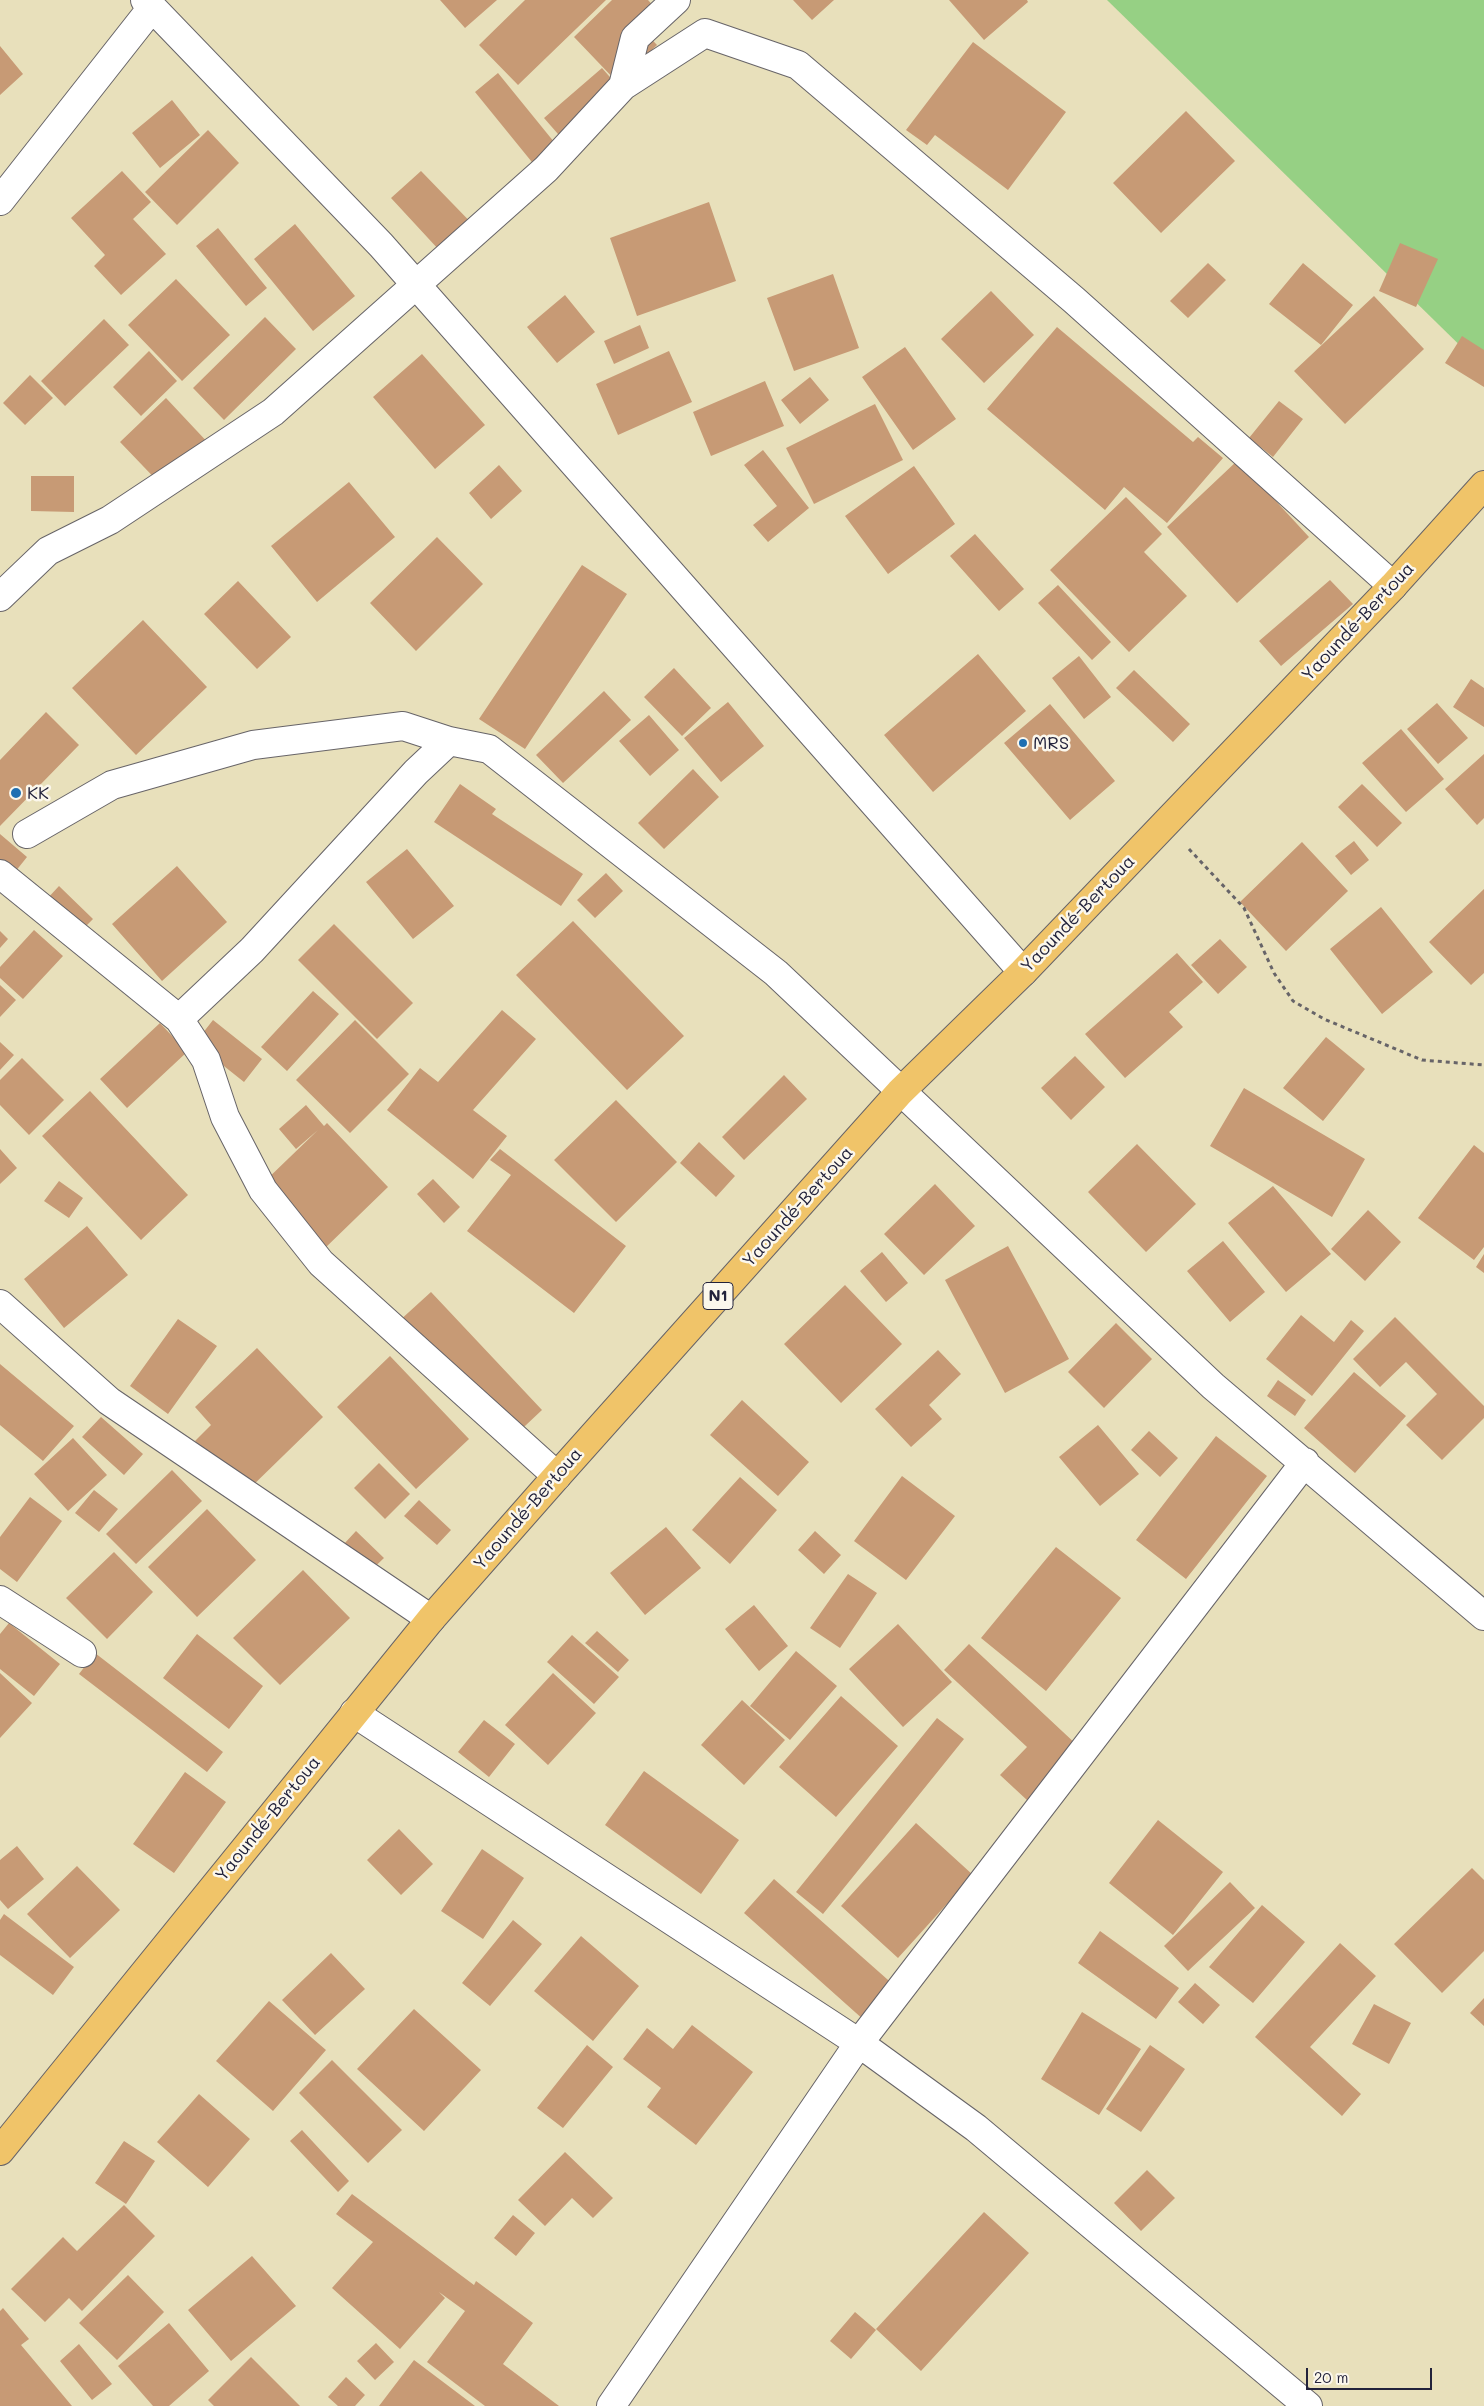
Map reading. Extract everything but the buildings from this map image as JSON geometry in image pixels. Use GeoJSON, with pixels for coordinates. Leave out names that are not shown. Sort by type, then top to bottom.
{"type":"FeatureCollection","features":[{"type":"Feature","properties":{"kind":"highway","name":"Yaoundé-Bertoua"},"geometry":{"type":"LineString","coordinates":[[0,2151],[431,1619],[557,1476],[900,1092],[1023,972],[1393,586],[1484,485]]}},
{"type":"Feature","properties":{"kind":"street"},"geometry":{"type":"LineString","coordinates":[[623,86],[635,38],[676,0]]}},
{"type":"Feature","properties":{"kind":"street"},"geometry":{"type":"LineString","coordinates":[[0,201],[148,5],[374,238],[414,286],[636,532],[1023,972]]}},
{"type":"Feature","properties":{"kind":"street"},"geometry":{"type":"LineString","coordinates":[[0,597],[48,551],[110,520],[273,412],[546,169],[623,86],[705,33],[798,65],[1074,300],[1393,586]]}},
{"type":"Feature","properties":{"kind":"street"},"geometry":{"type":"LineString","coordinates":[[27,834],[112,785],[254,745],[403,726],[449,741],[489,749],[776,973],[1213,1386],[1305,1462],[1484,1616]]}},
{"type":"Feature","properties":{"kind":"street"},"geometry":{"type":"LineString","coordinates":[[179,1019],[252,950],[410,779],[449,741]]}},
{"type":"Feature","properties":{"kind":"street"},"geometry":{"type":"LineString","coordinates":[[0,874],[179,1019],[206,1060],[225,1117],[263,1190],[321,1263],[557,1476]]}},
{"type":"Feature","properties":{"kind":"street"},"geometry":{"type":"LineString","coordinates":[[0,1304],[109,1401],[431,1619]]}},
{"type":"Feature","properties":{"kind":"street"},"geometry":{"type":"LineString","coordinates":[[612,2406],[859,2043],[1305,1462]]}},
{"type":"Feature","properties":{"kind":"street"},"geometry":{"type":"LineString","coordinates":[[0,1600],[82,1653]]}},
{"type":"Feature","properties":{"kind":"street"},"geometry":{"type":"LineString","coordinates":[[354,1713],[859,2043],[976,2128],[1309,2406]]}},
{"type":"Feature","properties":{"kind":"path"},"geometry":{"type":"LineString","coordinates":[[1165,823],[1244,908],[1274,973],[1293,1001],[1324,1019],[1422,1060],[1484,1064]]}},
{"type":"Feature","properties":{"kind":"green space"},"geometry":{"type":"Polygon","coordinates":[[[1107,0],[1484,0],[1484,369],[1107,0]]]}},
{"type":"Feature","properties":{"kind":"place","name":"MRS"},"geometry":{"type":"Point","coordinates":[1023,743]}},
{"type":"Feature","properties":{"kind":"place","name":"KK"},"geometry":{"type":"Point","coordinates":[16,793]}}]}
